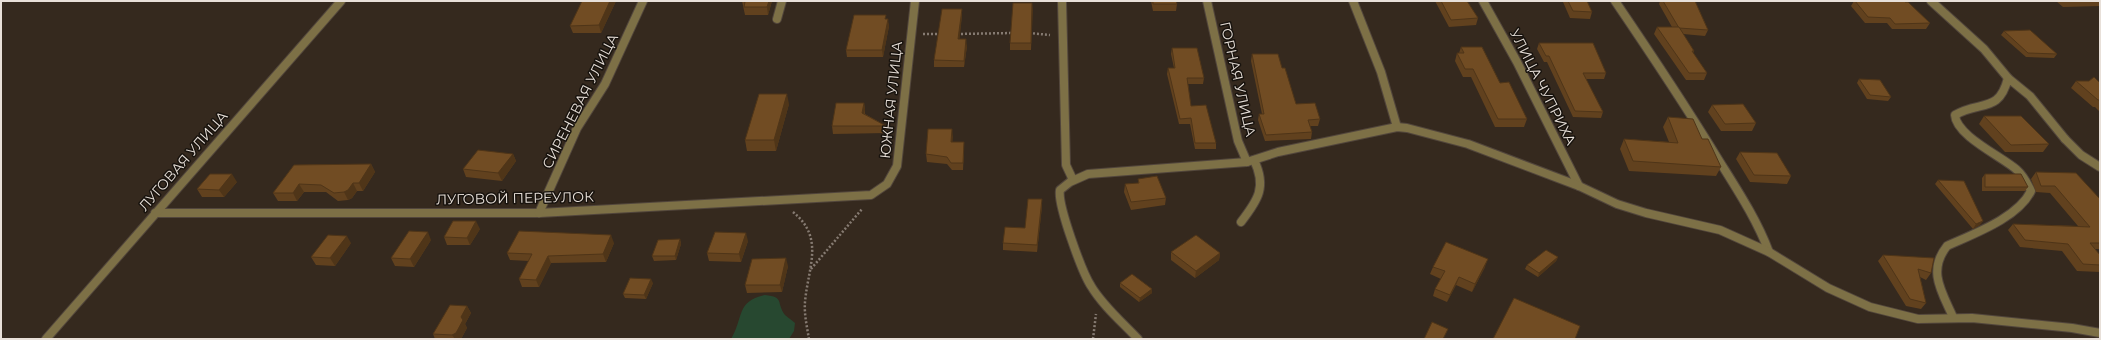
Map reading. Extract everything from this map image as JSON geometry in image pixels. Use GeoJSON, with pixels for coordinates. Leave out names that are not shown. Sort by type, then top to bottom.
{"type":"FeatureCollection","features":[{"type":"Feature","properties":{"kind":"street","name":"ЛУГОВАЯ УЛИЦА"},"geometry":{"type":"LineString","coordinates":[[46,339],[341,1]]}},
{"type":"Feature","properties":{"kind":"street","name":"СИРЕНЕВАЯ УЛИЦА"},"geometry":{"type":"LineString","coordinates":[[539,213],[577,128],[605,84],[643,1]]}},
{"type":"Feature","properties":{"kind":"street"},"geometry":{"type":"LineString","coordinates":[[777,19],[782,1]]}},
{"type":"Feature","properties":{"kind":"street","name":"ЮЖНАЯ УЛИЦА"},"geometry":{"type":"LineString","coordinates":[[875,193],[892,179],[897,166],[916,1]]}},
{"type":"Feature","properties":{"kind":"street"},"geometry":{"type":"LineString","coordinates":[[1062,1],[1066,165],[1074,180]]}},
{"type":"Feature","properties":{"kind":"street","name":"ГОРНАЯ УЛИЦА"},"geometry":{"type":"LineString","coordinates":[[1207,1],[1238,141],[1250,161],[1261,174],[1261,191],[1241,222]]}},
{"type":"Feature","properties":{"kind":"street"},"geometry":{"type":"LineString","coordinates":[[1352,1],[1381,72],[1397,127]]}},
{"type":"Feature","properties":{"kind":"street","name":"УЛИЦА ЧУПРИХА"},"geometry":{"type":"LineString","coordinates":[[1482,1],[1517,62],[1579,186]]}},
{"type":"Feature","properties":{"kind":"street"},"geometry":{"type":"LineString","coordinates":[[1615,1],[1702,132],[1763,236],[1769,252]]}},
{"type":"Feature","properties":{"kind":"street"},"geometry":{"type":"LineString","coordinates":[[1931,1],[1984,49],[2008,78],[2030,96],[2065,139],[2081,155],[2100,167]]}},
{"type":"Feature","properties":{"kind":"street"},"geometry":{"type":"LineString","coordinates":[[1953,317],[1938,282],[1936,267],[1940,254],[1947,246],[2016,210],[2025,203],[2031,194],[2031,188],[2022,174],[1982,147],[1961,127],[1955,118],[1955,115],[1961,111],[1984,106],[1997,100],[2004,93],[2008,78]]}},
{"type":"Feature","properties":{"kind":"street"},"geometry":{"type":"LineString","coordinates":[[1138,339],[1095,292],[1077,254],[1059,200],[1060,190],[1074,180],[1088,174],[1250,161],[1278,152],[1397,127],[1432,133],[1468,144],[1579,186],[1617,204],[1646,213],[1720,230],[1769,252],[1828,288],[1870,307],[1918,319],[1953,317],[2037,324],[2100,333]]}},
{"type":"Feature","properties":{"kind":"street","name":"ЛУГОВОЙ ПЕРЕУЛОК"},"geometry":{"type":"LineString","coordinates":[[155,213],[539,213],[861,196],[875,193]]}},
{"type":"Feature","properties":{"kind":"path"},"geometry":{"type":"LineString","coordinates":[[1022,32],[1042,33],[1064,38]]}},
{"type":"Feature","properties":{"kind":"path"},"geometry":{"type":"LineString","coordinates":[[955,34],[1015,33]]}},
{"type":"Feature","properties":{"kind":"path"},"geometry":{"type":"LineString","coordinates":[[911,34],[947,34]]}},
{"type":"Feature","properties":{"kind":"path"},"geometry":{"type":"LineString","coordinates":[[811,269],[875,193]]}},
{"type":"Feature","properties":{"kind":"path"},"geometry":{"type":"LineString","coordinates":[[773,201],[805,221],[812,240],[813,261],[805,305],[809,339]]}},
{"type":"Feature","properties":{"kind":"green space"},"geometry":{"type":"Polygon","coordinates":[[[765,295],[778,299],[782,311],[795,323],[794,331],[789,339],[731,339],[745,306],[749,301],[765,295]]]}},
{"type":"Feature","properties":{"kind":"building"},"geometry":{"type":"Polygon","coordinates":[[[582,1],[610,1],[599,25],[570,26],[582,1]]]}},
{"type":"Feature","properties":{"kind":"building"},"geometry":{"type":"Polygon","coordinates":[[[742,1],[769,1],[767,7],[744,7],[745,2],[742,1]]]}},
{"type":"Feature","properties":{"kind":"building"},"geometry":{"type":"Polygon","coordinates":[[[1153,1],[1176,1],[1177,4],[1153,4],[1153,1]]]}},
{"type":"Feature","properties":{"kind":"building"},"geometry":{"type":"Polygon","coordinates":[[[1441,1],[1467,1],[1478,18],[1451,20],[1441,1]]]}},
{"type":"Feature","properties":{"kind":"building"},"geometry":{"type":"Polygon","coordinates":[[[1568,1],[1587,1],[1592,12],[1573,11],[1568,1]]]}},
{"type":"Feature","properties":{"kind":"building"},"geometry":{"type":"Polygon","coordinates":[[[1663,1],[1695,1],[1708,30],[1679,28],[1663,1]]]}},
{"type":"Feature","properties":{"kind":"building"},"geometry":{"type":"Polygon","coordinates":[[[1855,1],[1905,1],[1908,2],[1930,23],[1895,24],[1890,18],[1868,17],[1855,1]]]}},
{"type":"Feature","properties":{"kind":"building"},"geometry":{"type":"Polygon","coordinates":[[[1013,3],[1032,3],[1031,43],[1010,43],[1013,3]]]}},
{"type":"Feature","properties":{"kind":"building"},"geometry":{"type":"Polygon","coordinates":[[[942,9],[962,9],[958,39],[966,39],[964,61],[934,60],[942,9]]]}},
{"type":"Feature","properties":{"kind":"building"},"geometry":{"type":"Polygon","coordinates":[[[854,15],[886,15],[885,19],[888,19],[882,50],[846,50],[854,15]]]}},
{"type":"Feature","properties":{"kind":"building"},"geometry":{"type":"Polygon","coordinates":[[[1657,27],[1679,27],[1694,51],[1692,51],[1707,73],[1689,73],[1657,27]]]}},
{"type":"Feature","properties":{"kind":"building"},"geometry":{"type":"Polygon","coordinates":[[[2030,30],[2057,54],[2028,53],[2004,31],[2030,30]]]}},
{"type":"Feature","properties":{"kind":"building"},"geometry":{"type":"Polygon","coordinates":[[[1539,43],[1593,43],[1606,73],[1583,73],[1603,112],[1575,111],[1549,56],[1546,56],[1539,43]]]}},
{"type":"Feature","properties":{"kind":"building"},"geometry":{"type":"Polygon","coordinates":[[[1461,47],[1482,47],[1500,83],[1509,82],[1527,119],[1498,119],[1473,69],[1465,69],[1457,53],[1464,53],[1461,47]]]}},
{"type":"Feature","properties":{"kind":"building"},"geometry":{"type":"Polygon","coordinates":[[[1172,48],[1197,48],[1204,78],[1187,78],[1191,106],[1206,105],[1216,143],[1195,143],[1191,118],[1180,119],[1168,68],[1175,68],[1172,48]]]}},
{"type":"Feature","properties":{"kind":"building"},"geometry":{"type":"Polygon","coordinates":[[[1252,54],[1278,54],[1282,68],[1285,68],[1296,104],[1315,103],[1320,119],[1308,120],[1312,132],[1266,135],[1259,114],[1264,114],[1252,54]]]}},
{"type":"Feature","properties":{"kind":"building"},"geometry":{"type":"Polygon","coordinates":[[[2094,77],[2100,83],[2100,100],[2098,100],[2076,81],[2089,81],[2094,77]]]}},
{"type":"Feature","properties":{"kind":"building"},"geometry":{"type":"Polygon","coordinates":[[[1859,79],[1880,80],[1891,97],[1870,95],[1859,79]]]}},
{"type":"Feature","properties":{"kind":"building"},"geometry":{"type":"Polygon","coordinates":[[[759,94],[787,94],[774,140],[745,140],[759,94]]]}},
{"type":"Feature","properties":{"kind":"building"},"geometry":{"type":"Polygon","coordinates":[[[836,103],[864,103],[862,113],[886,126],[832,126],[836,103]]]}},
{"type":"Feature","properties":{"kind":"building"},"geometry":{"type":"Polygon","coordinates":[[[1743,104],[1756,123],[1725,124],[1712,105],[1743,104]]]}},
{"type":"Feature","properties":{"kind":"building"},"geometry":{"type":"Polygon","coordinates":[[[1984,116],[2021,116],[2049,144],[2011,145],[1984,116]]]}},
{"type":"Feature","properties":{"kind":"building"},"geometry":{"type":"Polygon","coordinates":[[[1668,117],[1693,119],[1702,139],[1708,139],[1721,167],[1633,161],[1624,139],[1678,143],[1668,117]]]}},
{"type":"Feature","properties":{"kind":"building"},"geometry":{"type":"Polygon","coordinates":[[[928,129],[952,129],[951,142],[964,142],[963,163],[951,163],[947,157],[926,154],[928,129]]]}},
{"type":"Feature","properties":{"kind":"building"},"geometry":{"type":"Polygon","coordinates":[[[478,150],[513,154],[498,173],[463,169],[478,150]]]}},
{"type":"Feature","properties":{"kind":"building"},"geometry":{"type":"Polygon","coordinates":[[[1740,152],[1777,153],[1791,176],[1754,175],[1740,152]]]}},
{"type":"Feature","properties":{"kind":"building"},"geometry":{"type":"Polygon","coordinates":[[[371,164],[359,183],[353,183],[348,190],[344,192],[334,193],[321,185],[299,184],[293,193],[273,193],[294,165],[371,164]]]}},
{"type":"Feature","properties":{"kind":"building"},"geometry":{"type":"Polygon","coordinates":[[[2036,172],[2076,173],[2100,199],[2100,243],[2090,243],[2100,255],[2100,265],[2083,264],[2068,244],[2025,240],[2013,224],[2090,227],[2055,186],[2041,186],[2036,172]]]}},
{"type":"Feature","properties":{"kind":"building"},"geometry":{"type":"Polygon","coordinates":[[[210,174],[232,174],[219,190],[197,189],[210,174]]]}},
{"type":"Feature","properties":{"kind":"building"},"geometry":{"type":"Polygon","coordinates":[[[1985,174],[2021,174],[2028,187],[1985,187],[1985,174]]]}},
{"type":"Feature","properties":{"kind":"building"},"geometry":{"type":"Polygon","coordinates":[[[1157,176],[1166,198],[1131,202],[1125,184],[1139,183],[1138,179],[1157,176]]]}},
{"type":"Feature","properties":{"kind":"building"},"geometry":{"type":"Polygon","coordinates":[[[1938,180],[1964,181],[1983,221],[1976,224],[1938,180]]]}},
{"type":"Feature","properties":{"kind":"building"},"geometry":{"type":"Polygon","coordinates":[[[1028,199],[1042,199],[1037,245],[1003,243],[1005,227],[1025,228],[1028,199]]]}},
{"type":"Feature","properties":{"kind":"building"},"geometry":{"type":"Polygon","coordinates":[[[453,221],[476,221],[467,238],[444,237],[453,221]]]}},
{"type":"Feature","properties":{"kind":"building"},"geometry":{"type":"Polygon","coordinates":[[[409,231],[428,232],[410,259],[391,258],[409,231]]]}},
{"type":"Feature","properties":{"kind":"building"},"geometry":{"type":"Polygon","coordinates":[[[519,231],[611,235],[603,254],[548,256],[536,280],[519,279],[532,254],[507,253],[519,231]]]}},
{"type":"Feature","properties":{"kind":"building"},"geometry":{"type":"Polygon","coordinates":[[[715,232],[746,233],[739,254],[707,253],[715,232]]]}},
{"type":"Feature","properties":{"kind":"building"},"geometry":{"type":"Polygon","coordinates":[[[328,235],[347,236],[330,258],[311,257],[328,235]]]}},
{"type":"Feature","properties":{"kind":"building"},"geometry":{"type":"Polygon","coordinates":[[[1196,235],[1220,253],[1196,271],[1171,252],[1196,235]]]}},
{"type":"Feature","properties":{"kind":"building"},"geometry":{"type":"Polygon","coordinates":[[[680,239],[675,256],[652,256],[658,240],[680,239]]]}},
{"type":"Feature","properties":{"kind":"building"},"geometry":{"type":"Polygon","coordinates":[[[1446,242],[1488,259],[1475,284],[1459,277],[1450,295],[1435,289],[1445,271],[1433,267],[1446,242]]]}},
{"type":"Feature","properties":{"kind":"building"},"geometry":{"type":"Polygon","coordinates":[[[1546,250],[1558,257],[1539,273],[1527,265],[1546,250]]]}},
{"type":"Feature","properties":{"kind":"building"},"geometry":{"type":"Polygon","coordinates":[[[1883,255],[1934,258],[1931,273],[1918,269],[1926,303],[1910,299],[1883,255]]]}},
{"type":"Feature","properties":{"kind":"building"},"geometry":{"type":"Polygon","coordinates":[[[786,258],[780,285],[745,285],[752,259],[786,258]]]}},
{"type":"Feature","properties":{"kind":"building"},"geometry":{"type":"Polygon","coordinates":[[[1132,274],[1152,289],[1140,298],[1120,283],[1132,274]]]}},
{"type":"Feature","properties":{"kind":"building"},"geometry":{"type":"Polygon","coordinates":[[[630,278],[651,279],[644,295],[623,294],[630,278]]]}},
{"type":"Feature","properties":{"kind":"building"},"geometry":{"type":"Polygon","coordinates":[[[1514,298],[1580,326],[1575,339],[1493,339],[1514,298]]]}},
{"type":"Feature","properties":{"kind":"building"},"geometry":{"type":"Polygon","coordinates":[[[450,305],[467,306],[461,317],[463,320],[456,333],[452,335],[433,334],[450,305]]]}},
{"type":"Feature","properties":{"kind":"building"},"geometry":{"type":"Polygon","coordinates":[[[1432,322],[1448,329],[1443,339],[1424,339],[1432,322]]]}}]}
